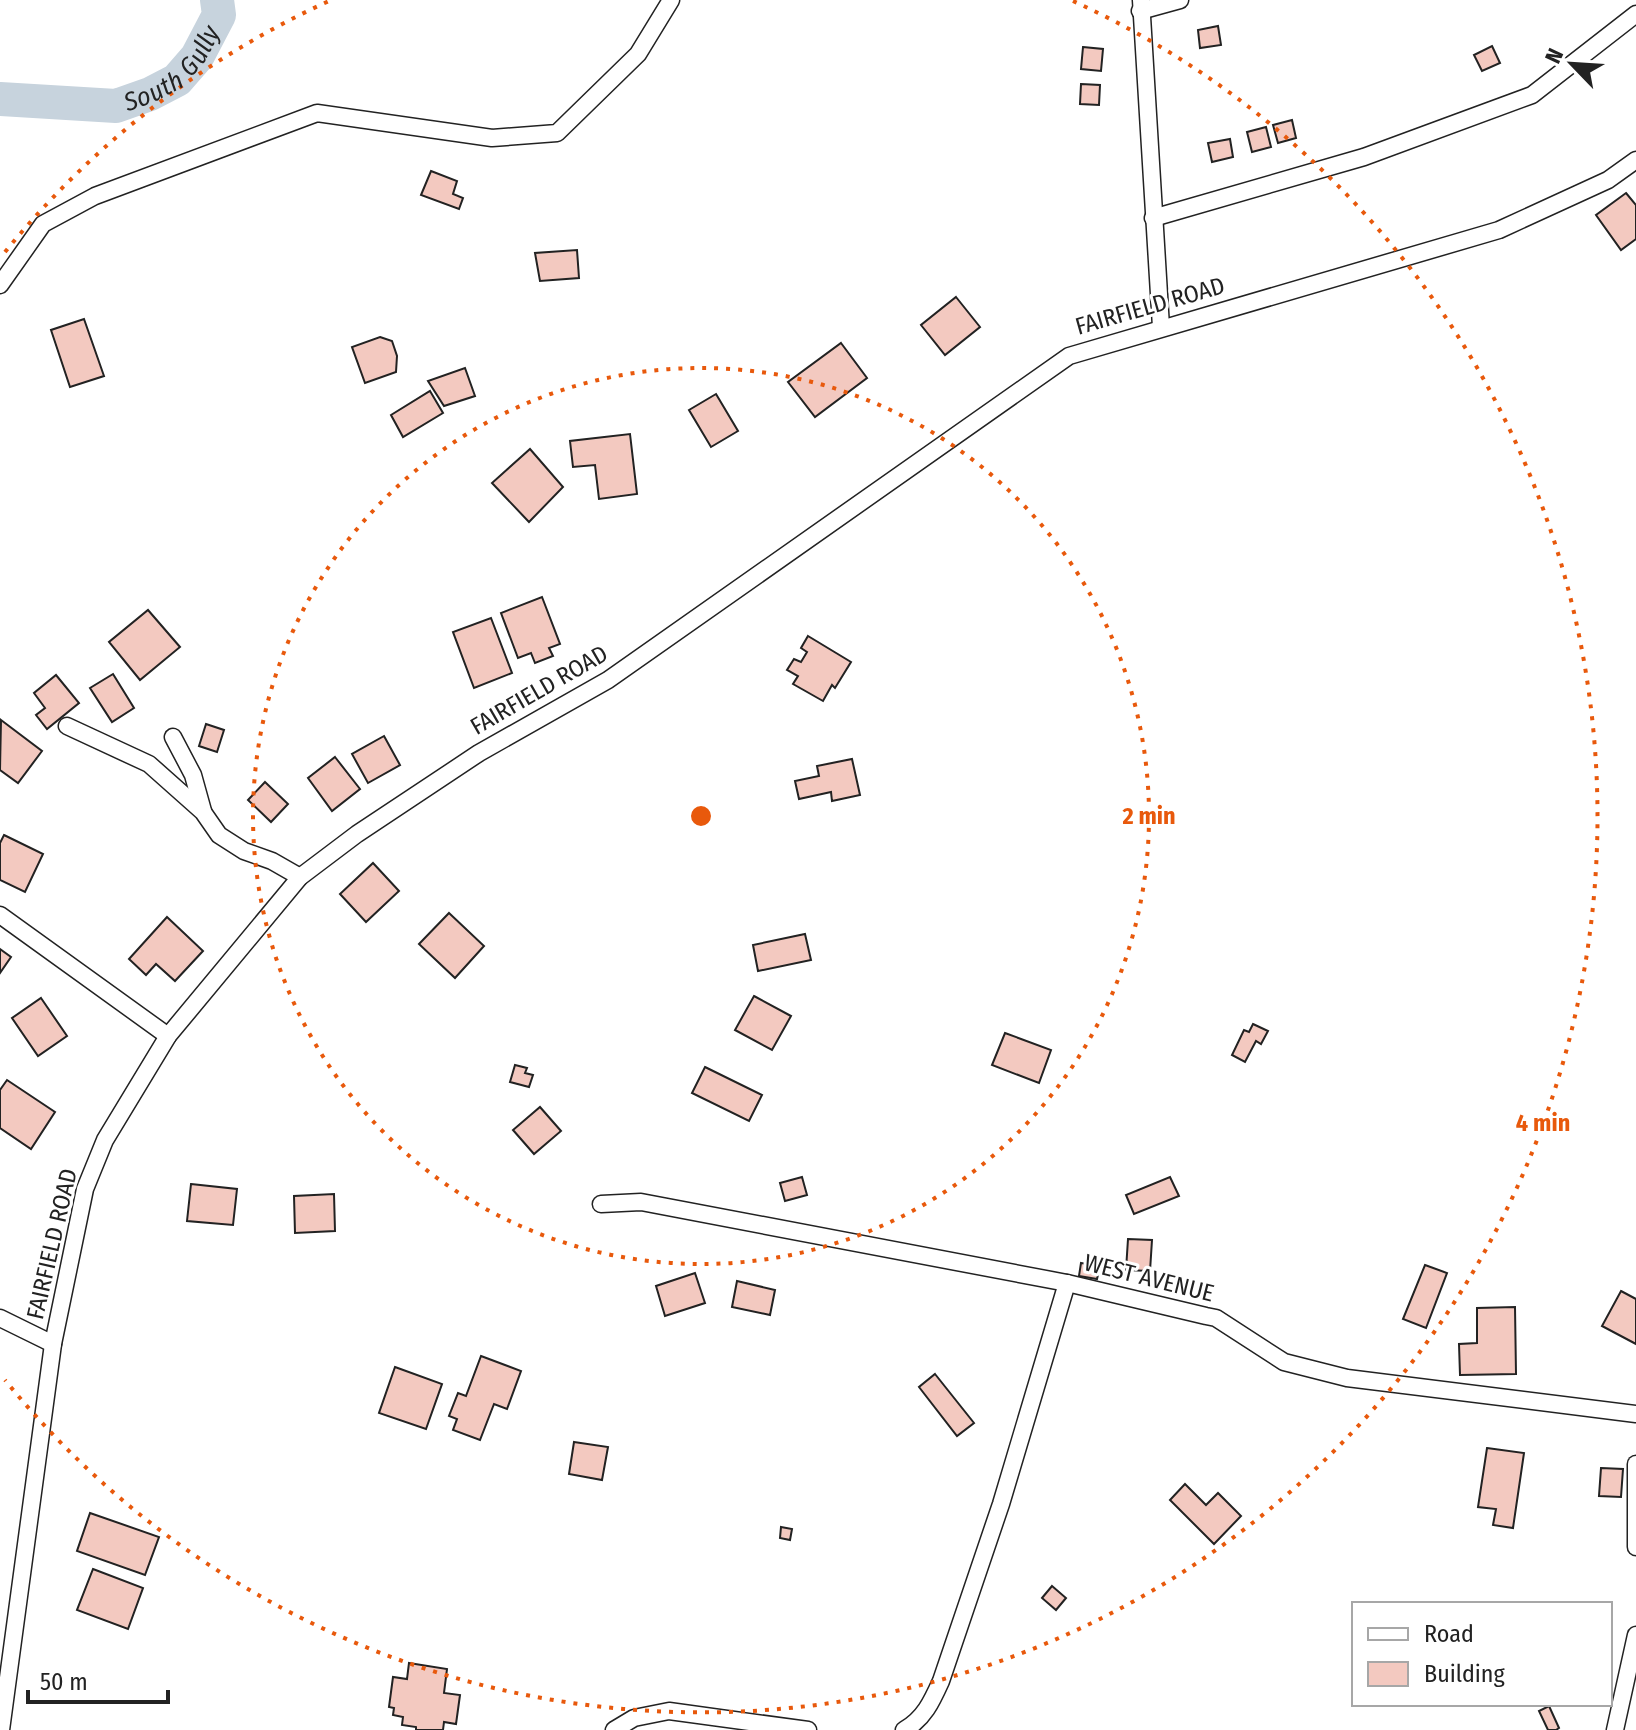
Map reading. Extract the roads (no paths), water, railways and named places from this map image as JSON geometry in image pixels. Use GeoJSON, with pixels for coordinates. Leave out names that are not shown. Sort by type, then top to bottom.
{"type":"FeatureCollection","features":[{"type":"Feature","properties":{"kind":"street"},"geometry":{"type":"LineString","coordinates":[[0,285],[43,224],[95,196],[317,113],[492,138],[557,133],[638,54],[671,0]]}},
{"type":"Feature","properties":{"kind":"street"},"geometry":{"type":"LineString","coordinates":[[1161,327],[1140,6],[1180,0]]}},
{"type":"Feature","properties":{"kind":"street"},"geometry":{"type":"LineString","coordinates":[[1153,218],[1364,157],[1532,95],[1636,14]]}},
{"type":"Feature","properties":{"kind":"street","name":"FAIRFIELD ROAD"},"geometry":{"type":"LineString","coordinates":[[1,1730],[53,1344],[85,1189],[105,1140],[168,1036],[300,877],[357,834],[479,753],[608,680],[1069,356],[1499,230],[1608,180],[1636,160]]}},
{"type":"Feature","properties":{"kind":"street"},"geometry":{"type":"LineString","coordinates":[[67,726],[149,764],[203,812],[219,835],[244,851],[272,861],[300,877]]}},
{"type":"Feature","properties":{"kind":"street"},"geometry":{"type":"LineString","coordinates":[[173,737],[193,775],[203,812]]}},
{"type":"Feature","properties":{"kind":"street"},"geometry":{"type":"LineString","coordinates":[[0,915],[168,1036]]}},
{"type":"Feature","properties":{"kind":"street","name":"WEST AVENUE"},"geometry":{"type":"LineString","coordinates":[[601,1204],[641,1202],[1067,1283],[1216,1318],[1284,1362],[1347,1378],[1636,1414]]}},
{"type":"Feature","properties":{"kind":"street"},"geometry":{"type":"LineString","coordinates":[[904,1730],[929,1708],[941,1681],[1001,1504],[1067,1283]]}},
{"type":"Feature","properties":{"kind":"street"},"geometry":{"type":"LineString","coordinates":[[0,1318],[53,1344]]}},
{"type":"Feature","properties":{"kind":"street"},"geometry":{"type":"LineString","coordinates":[[1636,1464],[1636,1547]]}},
{"type":"Feature","properties":{"kind":"street"},"geometry":{"type":"LineString","coordinates":[[1615,1730],[1636,1635]]}},
{"type":"Feature","properties":{"kind":"street"},"geometry":{"type":"LineString","coordinates":[[614,1730],[634,1718],[669,1711],[808,1730]]}},
{"type":"Feature","properties":{"kind":"waterway","name":"South Gully"},"geometry":{"type":"LineString","coordinates":[[0,99],[116,106],[150,94],[177,80],[197,57],[219,15],[217,0]]}}]}
